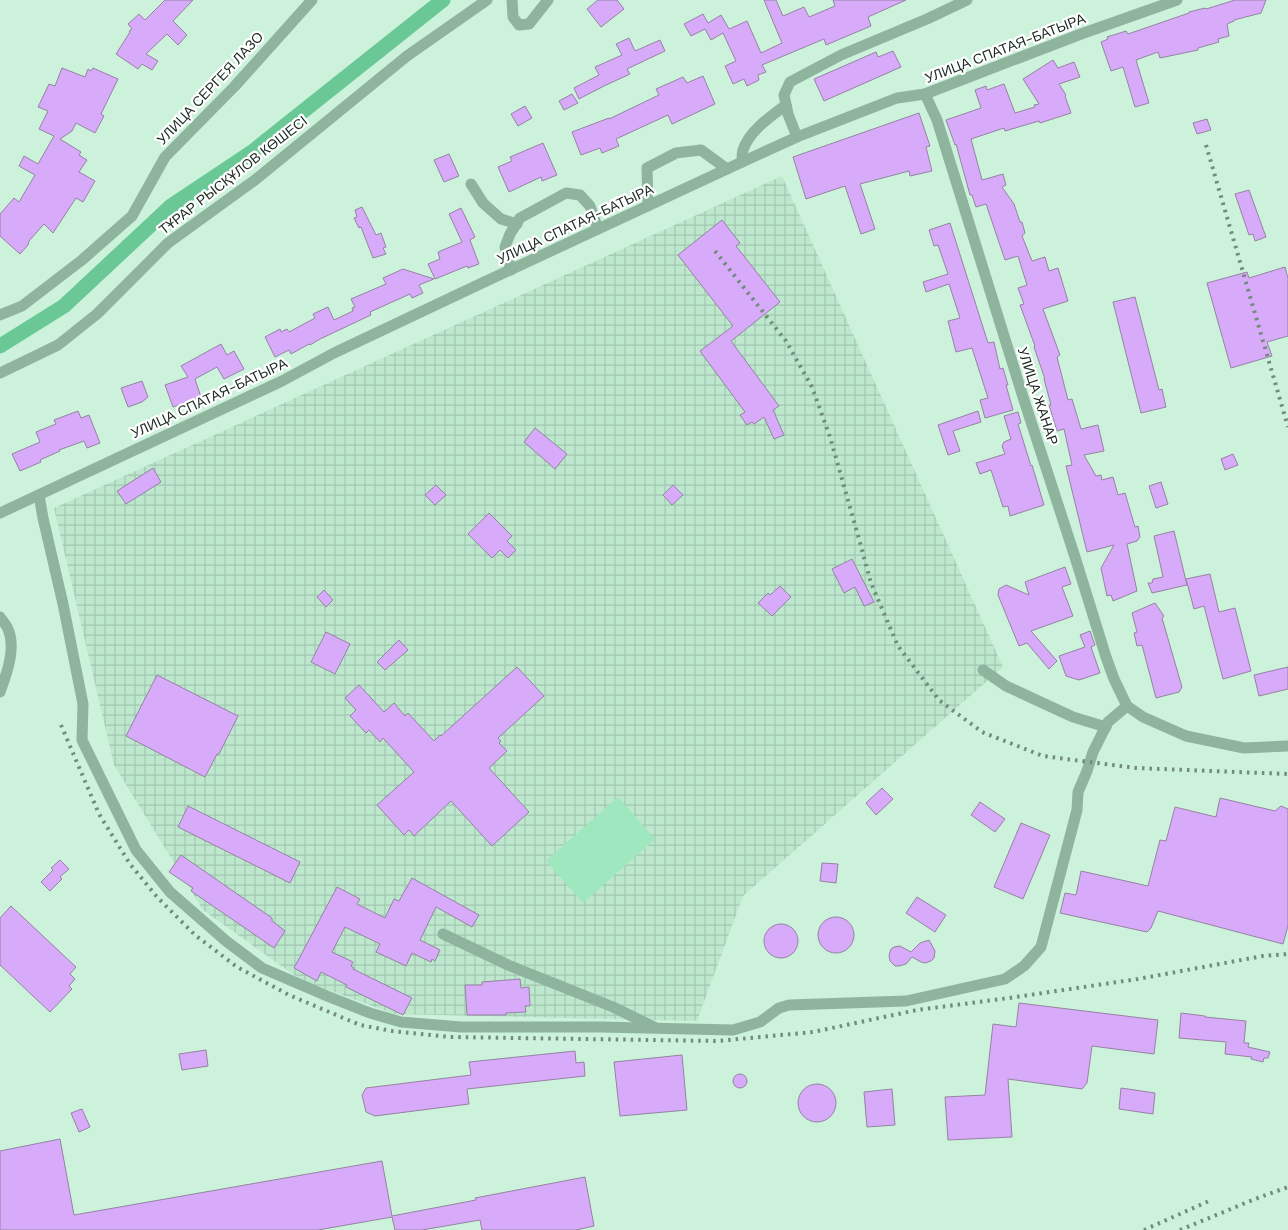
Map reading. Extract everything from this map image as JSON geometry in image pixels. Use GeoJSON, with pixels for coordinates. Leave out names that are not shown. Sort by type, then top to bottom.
{"type":"FeatureCollection","features":[{"type":"Feature","properties":{"kind":"street","name":"УЛИЦА СЕРГЕЯ ЛАЗО"},"geometry":{"type":"LineString","coordinates":[[0,315],[22,306],[82,260],[132,216],[165,157],[234,87],[312,0]]}},
{"type":"Feature","properties":{"kind":"street","name":"ТҰРАР РЫСҚҰЛОВ КӨШЕСІ"},"geometry":{"type":"LineString","coordinates":[[0,373],[58,345],[97,314],[168,244],[255,180],[407,56],[487,0]]}},
{"type":"Feature","properties":{"kind":"street"},"geometry":{"type":"LineString","coordinates":[[512,0],[513,17],[519,25],[529,24],[548,0]]}},
{"type":"Feature","properties":{"kind":"street"},"geometry":{"type":"LineString","coordinates":[[797,137],[784,95],[790,82],[841,55],[967,0]]}},
{"type":"Feature","properties":{"kind":"street","name":"УЛИЦА СПАТАЯ-БАТЫРА"},"geometry":{"type":"LineString","coordinates":[[0,513],[282,382],[334,353],[797,137],[897,98],[925,94],[1081,34],[1177,0]]}},
{"type":"Feature","properties":{"kind":"street","name":"УЛИЦА ЖАНАР"},"geometry":{"type":"LineString","coordinates":[[925,94],[936,120],[1022,397],[1106,657],[1127,706]]}},
{"type":"Feature","properties":{"kind":"street"},"geometry":{"type":"LineString","coordinates":[[742,162],[742,150],[758,127],[786,105]]}},
{"type":"Feature","properties":{"kind":"street"},"geometry":{"type":"LineString","coordinates":[[648,206],[647,168],[676,153],[701,150],[727,169]]}},
{"type":"Feature","properties":{"kind":"street"},"geometry":{"type":"LineString","coordinates":[[471,184],[483,203],[501,219],[516,224]]}},
{"type":"Feature","properties":{"kind":"street"},"geometry":{"type":"LineString","coordinates":[[511,270],[505,247],[510,234],[520,218],[566,193],[580,195],[590,206],[598,230]]}},
{"type":"Feature","properties":{"kind":"street"},"geometry":{"type":"LineString","coordinates":[[39,494],[83,704],[82,740],[136,850],[170,892],[226,941],[262,968],[370,1013],[401,1022],[461,1027],[733,1030],[760,1022],[778,1008],[789,1005],[906,1002],[1005,979],[1024,966],[1041,947],[1077,810],[1078,792],[1093,752],[1108,722],[1127,706],[1143,717],[1186,736],[1244,748],[1288,746]]}},
{"type":"Feature","properties":{"kind":"street"},"geometry":{"type":"LineString","coordinates":[[0,617],[7,627],[12,642],[7,671],[0,692]]}},
{"type":"Feature","properties":{"kind":"street"},"geometry":{"type":"LineString","coordinates":[[983,670],[1006,686],[1073,717],[1106,727]]}},
{"type":"Feature","properties":{"kind":"street"},"geometry":{"type":"LineString","coordinates":[[443,934],[508,965],[614,1007],[658,1028]]}},
{"type":"Feature","properties":{"kind":"shaded area"},"geometry":{"type":"Polygon","coordinates":[[[782,176],[1003,667],[743,896],[697,1021],[394,1014],[301,980],[203,910],[114,765],[54,508],[782,176]]]}},
{"type":"Feature","properties":{"kind":"shaded area"},"geometry":{"type":"Polygon","coordinates":[[[618,797],[655,839],[583,903],[546,861],[618,797]]]}},
{"type":"Feature","properties":{"kind":"building"},"geometry":{"type":"Polygon","coordinates":[[[165,0],[193,0],[173,21],[187,35],[178,45],[167,34],[146,54],[158,61],[152,70],[142,64],[138,69],[116,54],[132,29],[128,24],[139,14],[145,20],[165,0]]]}},
{"type":"Feature","properties":{"kind":"building"},"geometry":{"type":"Polygon","coordinates":[[[598,0],[617,0],[624,9],[601,27],[587,9],[598,0]]]}},
{"type":"Feature","properties":{"kind":"building"},"geometry":{"type":"Polygon","coordinates":[[[764,0],[776,0],[783,16],[804,7],[809,17],[835,6],[833,0],[906,0],[868,17],[871,26],[826,45],[824,39],[762,65],[766,72],[758,75],[759,80],[747,86],[744,79],[733,84],[725,66],[736,61],[723,33],[711,40],[705,29],[691,36],[684,24],[703,14],[708,23],[721,15],[729,29],[747,21],[761,53],[782,43],[764,0]]]}},
{"type":"Feature","properties":{"kind":"building"},"geometry":{"type":"Polygon","coordinates":[[[1235,0],[1266,0],[1261,13],[1234,20],[1227,24],[1229,36],[1218,39],[1219,42],[1198,48],[1198,50],[1160,58],[1158,52],[1136,60],[1149,103],[1135,107],[1123,67],[1111,71],[1101,42],[1108,39],[1107,37],[1126,31],[1128,34],[1189,12],[1235,0]]]}},
{"type":"Feature","properties":{"kind":"building"},"geometry":{"type":"Polygon","coordinates":[[[629,38],[635,51],[660,40],[665,51],[627,69],[630,74],[579,99],[574,88],[599,75],[595,67],[622,55],[616,44],[629,38]]]}},
{"type":"Feature","properties":{"kind":"building"},"geometry":{"type":"Polygon","coordinates":[[[893,51],[901,67],[824,101],[814,79],[876,52],[878,57],[893,51]]]}},
{"type":"Feature","properties":{"kind":"building"},"geometry":{"type":"Polygon","coordinates":[[[1053,60],[1058,68],[1074,62],[1080,77],[1059,84],[1066,95],[1071,113],[1005,131],[1004,128],[971,139],[982,180],[1003,174],[1006,185],[1002,187],[1014,204],[1020,222],[1022,222],[1025,233],[1022,236],[1032,261],[1045,257],[1049,271],[1058,268],[1068,301],[1043,309],[1060,355],[1057,357],[1068,400],[1072,399],[1081,429],[1098,425],[1104,451],[1084,455],[1096,476],[1101,475],[1102,480],[1113,477],[1118,495],[1125,493],[1135,527],[1138,526],[1140,537],[1137,541],[1127,544],[1137,591],[1113,601],[1111,595],[1107,596],[1101,568],[1114,545],[1087,552],[1066,466],[1072,465],[1064,429],[1057,431],[1049,405],[1051,405],[1045,379],[1020,305],[1024,304],[1018,288],[1027,285],[1018,256],[1005,260],[986,204],[976,207],[972,195],[970,195],[956,144],[946,120],[981,108],[975,90],[986,86],[987,90],[1004,84],[1015,113],[1035,107],[1034,105],[1039,104],[1023,79],[1053,60]]]}},
{"type":"Feature","properties":{"kind":"building"},"geometry":{"type":"Polygon","coordinates":[[[62,68],[85,77],[88,69],[91,71],[93,68],[118,79],[101,114],[104,116],[95,133],[76,123],[72,131],[60,139],[81,152],[79,155],[87,160],[79,172],[95,181],[83,202],[76,198],[53,233],[44,224],[20,254],[0,236],[0,214],[14,198],[19,202],[35,175],[19,166],[24,156],[38,164],[54,136],[39,129],[48,111],[38,107],[49,84],[55,86],[62,68]]]}},
{"type":"Feature","properties":{"kind":"building"},"geometry":{"type":"Polygon","coordinates":[[[703,76],[715,104],[672,124],[668,115],[616,139],[619,146],[602,153],[600,148],[581,155],[572,132],[609,119],[659,95],[656,89],[683,77],[687,83],[703,76]]]}},
{"type":"Feature","properties":{"kind":"building"},"geometry":{"type":"Polygon","coordinates":[[[572,94],[578,103],[564,110],[559,101],[572,94]]]}},
{"type":"Feature","properties":{"kind":"building"},"geometry":{"type":"Polygon","coordinates":[[[525,106],[532,118],[518,126],[511,114],[525,106]]]}},
{"type":"Feature","properties":{"kind":"building"},"geometry":{"type":"Polygon","coordinates":[[[919,113],[930,146],[926,147],[932,171],[910,176],[909,171],[860,184],[875,229],[861,234],[845,186],[806,199],[793,157],[919,113]]]}},
{"type":"Feature","properties":{"kind":"building"},"geometry":{"type":"Polygon","coordinates":[[[1207,119],[1211,130],[1197,134],[1193,123],[1207,119]]]}},
{"type":"Feature","properties":{"kind":"building"},"geometry":{"type":"Polygon","coordinates":[[[543,143],[557,175],[542,181],[541,177],[509,192],[498,167],[512,161],[510,157],[543,143]]]}},
{"type":"Feature","properties":{"kind":"building"},"geometry":{"type":"Polygon","coordinates":[[[449,154],[459,176],[444,182],[434,160],[449,154]]]}},
{"type":"Feature","properties":{"kind":"building"},"geometry":{"type":"Polygon","coordinates":[[[1249,190],[1266,237],[1255,241],[1253,234],[1249,235],[1235,194],[1249,190]]]}},
{"type":"Feature","properties":{"kind":"building"},"geometry":{"type":"Polygon","coordinates":[[[362,207],[376,235],[381,233],[386,247],[383,248],[386,254],[373,258],[361,227],[359,228],[354,218],[357,217],[355,210],[362,207]]]}},
{"type":"Feature","properties":{"kind":"building"},"geometry":{"type":"Polygon","coordinates":[[[461,208],[475,237],[470,240],[479,264],[468,268],[467,266],[435,279],[428,264],[440,259],[438,252],[462,242],[449,214],[461,208]]]}},
{"type":"Feature","properties":{"kind":"building"},"geometry":{"type":"Polygon","coordinates":[[[722,220],[740,243],[736,246],[780,302],[731,341],[779,406],[773,410],[784,435],[774,439],[764,417],[754,424],[752,422],[747,425],[740,415],[745,412],[700,351],[733,326],[678,255],[722,220]]]}},
{"type":"Feature","properties":{"kind":"building"},"geometry":{"type":"Polygon","coordinates":[[[950,223],[988,343],[994,342],[1000,369],[1003,368],[1013,410],[985,418],[980,400],[988,398],[972,348],[956,352],[948,321],[960,318],[949,284],[926,292],[923,282],[948,274],[938,245],[934,246],[929,230],[950,223]]]}},
{"type":"Feature","properties":{"kind":"building"},"geometry":{"type":"Polygon","coordinates":[[[1285,267],[1288,278],[1288,336],[1267,342],[1272,356],[1231,368],[1207,283],[1247,272],[1249,278],[1285,267]]]}},
{"type":"Feature","properties":{"kind":"building"},"geometry":{"type":"Polygon","coordinates":[[[403,269],[434,279],[419,285],[423,293],[412,298],[410,294],[370,312],[371,315],[291,354],[289,350],[275,357],[265,337],[280,329],[281,332],[287,329],[289,332],[315,318],[313,314],[328,307],[334,320],[353,311],[352,308],[355,307],[351,299],[386,284],[383,278],[403,269]]]}},
{"type":"Feature","properties":{"kind":"building"},"geometry":{"type":"Polygon","coordinates":[[[1135,297],[1159,390],[1162,389],[1166,407],[1141,413],[1113,302],[1135,297]]]}},
{"type":"Feature","properties":{"kind":"building"},"geometry":{"type":"Polygon","coordinates":[[[221,344],[227,355],[234,351],[244,369],[224,379],[217,367],[195,379],[201,397],[173,407],[165,385],[188,377],[181,366],[221,344]]]}},
{"type":"Feature","properties":{"kind":"building"},"geometry":{"type":"Polygon","coordinates":[[[142,381],[148,397],[142,402],[128,407],[121,388],[142,381]]]}},
{"type":"Feature","properties":{"kind":"building"},"geometry":{"type":"Polygon","coordinates":[[[78,411],[81,418],[89,415],[100,443],[87,448],[84,441],[59,450],[40,460],[41,462],[20,471],[12,454],[40,442],[36,432],[56,424],[54,420],[78,411]]]}},
{"type":"Feature","properties":{"kind":"building"},"geometry":{"type":"Polygon","coordinates":[[[978,411],[981,422],[953,431],[960,451],[948,455],[938,425],[978,411]]]}},
{"type":"Feature","properties":{"kind":"building"},"geometry":{"type":"Polygon","coordinates":[[[1018,412],[1021,423],[1018,424],[1044,505],[1010,516],[1008,506],[1003,507],[991,470],[980,474],[976,463],[1005,454],[1002,446],[1004,442],[1011,439],[1004,416],[1018,412]]]}},
{"type":"Feature","properties":{"kind":"building"},"geometry":{"type":"Polygon","coordinates":[[[535,428],[567,454],[555,469],[524,442],[535,428]]]}},
{"type":"Feature","properties":{"kind":"building"},"geometry":{"type":"Polygon","coordinates":[[[1233,454],[1238,465],[1225,470],[1221,459],[1233,454]]]}},
{"type":"Feature","properties":{"kind":"building"},"geometry":{"type":"Polygon","coordinates":[[[153,468],[161,482],[126,504],[117,491],[153,468]]]}},
{"type":"Feature","properties":{"kind":"building"},"geometry":{"type":"Polygon","coordinates":[[[1161,482],[1168,504],[1156,508],[1149,486],[1161,482]]]}},
{"type":"Feature","properties":{"kind":"building"},"geometry":{"type":"Polygon","coordinates":[[[436,485],[446,495],[435,505],[425,495],[436,485]]]}},
{"type":"Feature","properties":{"kind":"building"},"geometry":{"type":"Polygon","coordinates":[[[673,485],[683,495],[672,505],[663,495],[673,485]]]}},
{"type":"Feature","properties":{"kind":"building"},"geometry":{"type":"Polygon","coordinates":[[[489,513],[512,536],[507,541],[516,550],[508,558],[500,550],[492,558],[468,534],[489,513]]]}},
{"type":"Feature","properties":{"kind":"building"},"geometry":{"type":"Polygon","coordinates":[[[1174,531],[1187,585],[1152,593],[1148,583],[1152,583],[1153,579],[1163,577],[1154,536],[1174,531]]]}},
{"type":"Feature","properties":{"kind":"building"},"geometry":{"type":"Polygon","coordinates":[[[852,559],[874,602],[864,606],[855,587],[844,593],[832,569],[852,559]]]}},
{"type":"Feature","properties":{"kind":"building"},"geometry":{"type":"Polygon","coordinates":[[[1065,567],[1071,584],[1062,587],[1073,616],[1031,631],[1057,661],[1049,669],[1027,643],[1019,646],[998,595],[999,589],[1006,585],[1029,595],[1025,582],[1065,567]]]}},
{"type":"Feature","properties":{"kind":"building"},"geometry":{"type":"Polygon","coordinates":[[[1210,574],[1219,612],[1235,608],[1251,671],[1223,679],[1204,606],[1194,609],[1186,579],[1210,574]]]}},
{"type":"Feature","properties":{"kind":"building"},"geometry":{"type":"Polygon","coordinates":[[[780,586],[791,597],[772,616],[758,603],[768,593],[770,595],[780,586]]]}},
{"type":"Feature","properties":{"kind":"building"},"geometry":{"type":"Polygon","coordinates":[[[324,590],[333,600],[326,607],[317,597],[324,590]]]}},
{"type":"Feature","properties":{"kind":"building"},"geometry":{"type":"Polygon","coordinates":[[[1155,603],[1164,616],[1162,618],[1182,687],[1179,692],[1156,698],[1142,645],[1137,646],[1134,633],[1137,632],[1132,613],[1155,603]]]}},
{"type":"Feature","properties":{"kind":"building"},"geometry":{"type":"Polygon","coordinates":[[[1090,631],[1095,645],[1091,647],[1100,673],[1079,680],[1066,676],[1059,656],[1085,647],[1080,635],[1090,631]]]}},
{"type":"Feature","properties":{"kind":"building"},"geometry":{"type":"Polygon","coordinates":[[[326,632],[350,644],[335,674],[311,662],[326,632]]]}},
{"type":"Feature","properties":{"kind":"building"},"geometry":{"type":"Polygon","coordinates":[[[399,640],[408,650],[385,670],[377,662],[399,640]]]}},
{"type":"Feature","properties":{"kind":"building"},"geometry":{"type":"Polygon","coordinates":[[[517,667],[544,696],[498,738],[501,741],[499,743],[507,751],[489,768],[529,812],[492,846],[451,801],[414,836],[409,830],[404,835],[377,805],[414,772],[383,738],[380,742],[369,730],[366,733],[350,716],[356,710],[345,698],[359,685],[384,712],[394,703],[405,716],[408,713],[434,741],[517,667]]]}},
{"type":"Feature","properties":{"kind":"building"},"geometry":{"type":"Polygon","coordinates":[[[1288,667],[1288,689],[1259,696],[1254,675],[1288,667]]]}},
{"type":"Feature","properties":{"kind":"building"},"geometry":{"type":"Polygon","coordinates":[[[157,675],[238,716],[205,777],[126,736],[157,675]]]}},
{"type":"Feature","properties":{"kind":"building"},"geometry":{"type":"Polygon","coordinates":[[[882,788],[893,799],[876,815],[866,803],[882,788]]]}},
{"type":"Feature","properties":{"kind":"building"},"geometry":{"type":"Polygon","coordinates":[[[1220,798],[1275,811],[1281,806],[1288,809],[1288,926],[1283,944],[1158,911],[1151,928],[1147,932],[1060,913],[1065,893],[1076,895],[1081,871],[1148,886],[1160,840],[1166,841],[1175,807],[1216,817],[1220,798]]]}},
{"type":"Feature","properties":{"kind":"building"},"geometry":{"type":"Polygon","coordinates":[[[980,802],[1005,819],[995,832],[971,815],[980,802]]]}},
{"type":"Feature","properties":{"kind":"building"},"geometry":{"type":"Polygon","coordinates":[[[188,806],[300,862],[290,883],[178,827],[188,806]]]}},
{"type":"Feature","properties":{"kind":"building"},"geometry":{"type":"Polygon","coordinates":[[[1021,823],[1050,835],[1023,899],[994,887],[1021,823]]]}},
{"type":"Feature","properties":{"kind":"building"},"geometry":{"type":"Polygon","coordinates":[[[181,855],[272,918],[272,921],[285,931],[274,948],[191,891],[193,888],[169,872],[181,855]]]}},
{"type":"Feature","properties":{"kind":"building"},"geometry":{"type":"Polygon","coordinates":[[[60,860],[69,869],[60,877],[62,879],[50,891],[41,882],[53,870],[51,868],[60,860]]]}},
{"type":"Feature","properties":{"kind":"building"},"geometry":{"type":"Polygon","coordinates":[[[822,863],[838,864],[836,883],[820,881],[822,863]]]}},
{"type":"Feature","properties":{"kind":"building"},"geometry":{"type":"Polygon","coordinates":[[[412,878],[479,915],[472,927],[436,907],[420,940],[440,950],[435,961],[432,959],[431,962],[412,953],[406,966],[376,952],[380,944],[345,927],[332,952],[353,962],[351,966],[353,969],[412,998],[403,1015],[346,987],[347,985],[321,972],[317,981],[294,968],[337,887],[360,899],[357,904],[385,918],[394,899],[399,901],[412,878]]]}},
{"type":"Feature","properties":{"kind":"building"},"geometry":{"type":"Polygon","coordinates":[[[917,897],[946,915],[935,932],[906,913],[917,897]]]}},
{"type":"Feature","properties":{"kind":"building"},"geometry":{"type":"Polygon","coordinates":[[[11,906],[76,967],[70,974],[75,979],[69,986],[72,989],[50,1012],[0,965],[0,918],[11,906]]]}},
{"type":"Feature","properties":{"kind":"building"},"geometry":{"type":"Polygon","coordinates":[[[836,917],[849,922],[854,935],[849,948],[836,953],[823,948],[818,935],[823,922],[836,917]]]}},
{"type":"Feature","properties":{"kind":"building"},"geometry":{"type":"Polygon","coordinates":[[[781,924],[793,929],[798,941],[793,953],[781,958],[769,953],[764,941],[769,929],[781,924]]]}},
{"type":"Feature","properties":{"kind":"building"},"geometry":{"type":"Polygon","coordinates":[[[929,940],[935,951],[934,958],[931,961],[925,963],[912,957],[906,964],[895,966],[890,961],[889,955],[894,947],[900,946],[911,952],[920,943],[929,940]]]}},
{"type":"Feature","properties":{"kind":"building"},"geometry":{"type":"Polygon","coordinates":[[[520,979],[521,988],[529,987],[530,1006],[525,1006],[526,1012],[506,1013],[506,1015],[467,1015],[465,985],[482,985],[482,982],[520,979]]]}},
{"type":"Feature","properties":{"kind":"building"},"geometry":{"type":"Polygon","coordinates":[[[1019,1003],[1158,1020],[1154,1054],[1092,1046],[1087,1083],[1082,1089],[1008,1079],[1012,1137],[948,1140],[945,1097],[985,1095],[993,1024],[1016,1027],[1019,1003]]]}},
{"type":"Feature","properties":{"kind":"building"},"geometry":{"type":"Polygon","coordinates":[[[1181,1013],[1246,1021],[1244,1043],[1249,1043],[1248,1047],[1270,1052],[1268,1058],[1264,1058],[1263,1062],[1251,1059],[1252,1057],[1225,1054],[1226,1042],[1179,1038],[1181,1013]]]}},
{"type":"Feature","properties":{"kind":"building"},"geometry":{"type":"Polygon","coordinates":[[[206,1050],[208,1066],[182,1070],[179,1054],[206,1050]]]}},
{"type":"Feature","properties":{"kind":"building"},"geometry":{"type":"Polygon","coordinates":[[[575,1051],[576,1063],[584,1062],[585,1076],[467,1089],[469,1104],[375,1116],[366,1112],[362,1095],[366,1088],[471,1075],[469,1062],[575,1051]]]}},
{"type":"Feature","properties":{"kind":"building"},"geometry":{"type":"Polygon","coordinates":[[[682,1055],[687,1110],[620,1116],[614,1062],[682,1055]]]}},
{"type":"Feature","properties":{"kind":"building"},"geometry":{"type":"Polygon","coordinates":[[[737,1074],[743,1074],[747,1081],[743,1088],[737,1088],[733,1084],[733,1078],[737,1074]]]}},
{"type":"Feature","properties":{"kind":"building"},"geometry":{"type":"Polygon","coordinates":[[[817,1084],[830,1090],[836,1103],[830,1116],[817,1122],[804,1116],[798,1103],[804,1090],[817,1084]]]}},
{"type":"Feature","properties":{"kind":"building"},"geometry":{"type":"Polygon","coordinates":[[[1121,1088],[1155,1093],[1153,1114],[1119,1109],[1121,1088]]]}},
{"type":"Feature","properties":{"kind":"building"},"geometry":{"type":"Polygon","coordinates":[[[892,1089],[895,1125],[867,1127],[864,1092],[892,1089]]]}},
{"type":"Feature","properties":{"kind":"building"},"geometry":{"type":"Polygon","coordinates":[[[82,1109],[90,1127],[79,1132],[71,1113],[82,1109]]]}},
{"type":"Feature","properties":{"kind":"building"},"geometry":{"type":"Polygon","coordinates":[[[60,1139],[74,1215],[382,1161],[392,1216],[585,1177],[594,1226],[576,1230],[482,1230],[480,1220],[422,1230],[395,1230],[392,1217],[318,1230],[0,1230],[0,1151],[60,1139]]]}},
{"type":"Feature","properties":{"kind":"waterway"},"geometry":{"type":"LineString","coordinates":[[0,346],[64,306],[171,206],[252,152],[443,0]]}},
{"type":"Feature","properties":{"kind":"railway"},"geometry":{"type":"LineString","coordinates":[[1206,145],[1288,427]]}},
{"type":"Feature","properties":{"kind":"railway"},"geometry":{"type":"LineString","coordinates":[[715,251],[786,341],[812,387],[830,437],[871,583],[898,646],[939,700],[982,732],[1043,756],[1136,768],[1288,774]]}},
{"type":"Feature","properties":{"kind":"railway"},"geometry":{"type":"LineString","coordinates":[[61,725],[99,814],[130,864],[157,897],[195,935],[237,967],[289,995],[360,1025],[392,1031],[450,1037],[718,1041],[813,1032],[917,1010],[1138,979],[1263,956],[1288,954]]}},
{"type":"Feature","properties":{"kind":"railway"},"geometry":{"type":"LineString","coordinates":[[1180,1230],[1288,1187]]}},
{"type":"Feature","properties":{"kind":"railway"},"geometry":{"type":"LineString","coordinates":[[1144,1230],[1209,1201]]}}]}
